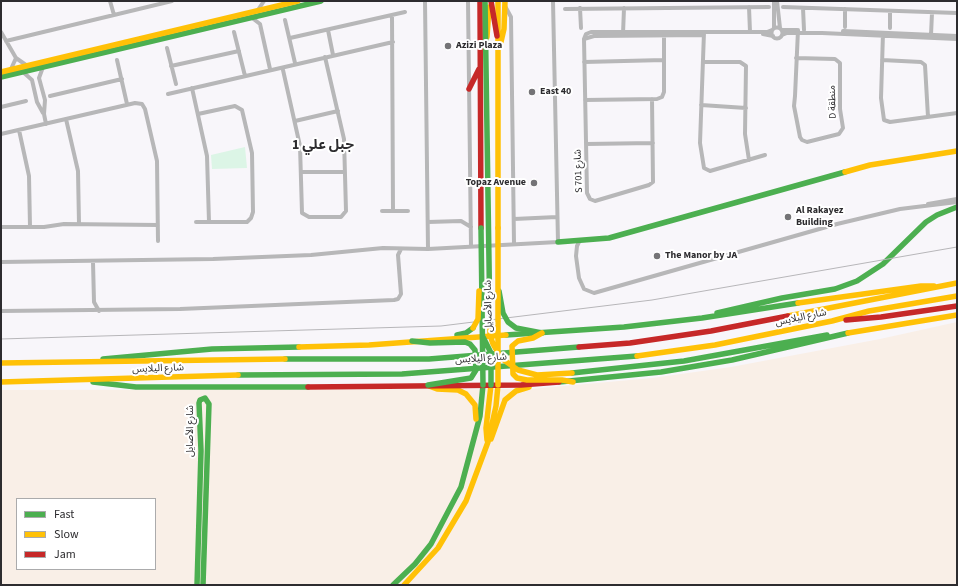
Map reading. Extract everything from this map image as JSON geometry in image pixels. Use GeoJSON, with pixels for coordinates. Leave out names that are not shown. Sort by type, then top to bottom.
{"type":"FeatureCollection","features":[{"type":"Feature","properties":{"kind":"main road"},"geometry":{"type":"LineString","coordinates":[[1,72],[298,1]]}},
{"type":"Feature","properties":{"kind":"main road"},"geometry":{"type":"LineString","coordinates":[[1,77],[321,1]]}},
{"type":"Feature","properties":{"kind":"main road","name":"شارع الأصايل"},"geometry":{"type":"LineString","coordinates":[[393,585],[419,559],[443,525],[461,487],[477,430],[483,385],[479,1]]}},
{"type":"Feature","properties":{"kind":"main road"},"geometry":{"type":"LineString","coordinates":[[485,1],[489,216],[489,324],[491,340],[495,349],[501,358],[513,368],[528,374],[537,375],[622,369],[684,361],[814,336],[833,335],[957,315]]}},
{"type":"Feature","properties":{"kind":"main road"},"geometry":{"type":"LineString","coordinates":[[486,43],[490,1]]}},
{"type":"Feature","properties":{"kind":"main road"},"geometry":{"type":"LineString","coordinates":[[490,1],[499,46]]}},
{"type":"Feature","properties":{"kind":"main road","name":"شارع الأصايل"},"geometry":{"type":"LineString","coordinates":[[404,585],[430,559],[456,520],[473,486],[488,442],[496,406],[498,385],[498,1]]}},
{"type":"Feature","properties":{"kind":"main road"},"geometry":{"type":"LineString","coordinates":[[499,46],[504,29],[504,3]]}},
{"type":"Feature","properties":{"kind":"main road"},"geometry":{"type":"LineString","coordinates":[[469,89],[480,66]]}},
{"type":"Feature","properties":{"kind":"main road"},"geometry":{"type":"LineString","coordinates":[[558,242],[609,238],[870,165],[957,151]]}},
{"type":"Feature","properties":{"kind":"main road"},"geometry":{"type":"LineString","coordinates":[[702,318],[722,311],[782,298],[827,291],[850,285],[877,269],[926,222],[937,215],[957,207]]}},
{"type":"Feature","properties":{"kind":"main road","name":"شارع اليلايس"},"geometry":{"type":"LineString","coordinates":[[1,363],[235,359],[429,359],[630,343],[711,331],[957,283]]}},
{"type":"Feature","properties":{"kind":"main road"},"geometry":{"type":"LineString","coordinates":[[435,339],[464,334],[473,328],[478,319],[478,299],[482,284]]}},
{"type":"Feature","properties":{"kind":"main road"},"geometry":{"type":"LineString","coordinates":[[83,362],[212,348],[354,345],[648,325],[921,286],[938,286]]}},
{"type":"Feature","properties":{"kind":"main road"},"geometry":{"type":"LineString","coordinates":[[497,287],[501,299],[503,314],[508,322],[516,328],[542,333]]}},
{"type":"Feature","properties":{"kind":"main road","name":"شارع اليلايس"},"geometry":{"type":"LineString","coordinates":[[1,382],[83,381],[285,374],[402,374],[632,356],[715,345],[869,311],[957,296]]}},
{"type":"Feature","properties":{"kind":"main road"},"geometry":{"type":"LineString","coordinates":[[832,320],[881,317],[957,306]]}},
{"type":"Feature","properties":{"kind":"main road"},"geometry":{"type":"LineString","coordinates":[[542,333],[533,338],[521,340],[514,344],[511,351],[513,374],[519,379],[562,380],[573,382]]}},
{"type":"Feature","properties":{"kind":"main road"},"geometry":{"type":"LineString","coordinates":[[83,381],[163,388],[545,384],[661,372],[732,360],[795,346],[833,335]]}},
{"type":"Feature","properties":{"kind":"main road"},"geometry":{"type":"LineString","coordinates":[[483,337],[491,353],[491,385],[486,431],[488,442]]}},
{"type":"Feature","properties":{"kind":"main road"},"geometry":{"type":"LineString","coordinates":[[412,341],[430,343],[465,342],[470,344],[475,350],[476,370],[471,378],[428,385]]}},
{"type":"Feature","properties":{"kind":"main road"},"geometry":{"type":"LineString","coordinates":[[488,442],[494,433],[501,407],[507,398],[519,390],[545,384]]}},
{"type":"Feature","properties":{"kind":"main road"},"geometry":{"type":"LineString","coordinates":[[428,385],[437,389],[458,390],[468,396],[476,408],[477,430]]}},
{"type":"Feature","properties":{"kind":"main road","name":"شارع الأصايل"},"geometry":{"type":"LineString","coordinates":[[197,585],[201,445],[199,403],[200,400],[205,398],[209,400],[209,404],[203,585]]}},
{"type":"Feature","properties":{"kind":"street"},"geometry":{"type":"LineString","coordinates":[[110,1],[114,15]]}},
{"type":"Feature","properties":{"kind":"street"},"geometry":{"type":"LineString","coordinates":[[6,41],[162,2],[172,1]]}},
{"type":"Feature","properties":{"kind":"street"},"geometry":{"type":"LineString","coordinates":[[258,10],[266,1],[275,6]]}},
{"type":"Feature","properties":{"kind":"street"},"geometry":{"type":"LineString","coordinates":[[468,1],[471,246]]}},
{"type":"Feature","properties":{"kind":"street"},"geometry":{"type":"LineString","coordinates":[[1,262],[93,262],[311,255],[383,248],[428,249],[558,242],[553,1]]}},
{"type":"Feature","properties":{"kind":"street"},"geometry":{"type":"LineString","coordinates":[[772,36],[776,1]]}},
{"type":"Feature","properties":{"kind":"street"},"geometry":{"type":"LineString","coordinates":[[776,1],[782,35]]}},
{"type":"Feature","properties":{"kind":"street"},"geometry":{"type":"LineString","coordinates":[[425,2],[428,249]]}},
{"type":"Feature","properties":{"kind":"street"},"geometry":{"type":"LineString","coordinates":[[504,3],[511,17],[511,143],[514,244]]}},
{"type":"Feature","properties":{"kind":"street"},"geometry":{"type":"LineString","coordinates":[[749,7],[750,32]]}},
{"type":"Feature","properties":{"kind":"street"},"geometry":{"type":"LineString","coordinates":[[565,9],[769,7]]}},
{"type":"Feature","properties":{"kind":"street"},"geometry":{"type":"LineString","coordinates":[[783,7],[957,13]]}},
{"type":"Feature","properties":{"kind":"street"},"geometry":{"type":"LineString","coordinates":[[580,8],[581,28]]}},
{"type":"Feature","properties":{"kind":"street"},"geometry":{"type":"LineString","coordinates":[[624,8],[623,34],[750,32],[781,29],[798,32],[957,37]]}},
{"type":"Feature","properties":{"kind":"street"},"geometry":{"type":"LineString","coordinates":[[803,8],[804,30]]}},
{"type":"Feature","properties":{"kind":"street"},"geometry":{"type":"LineString","coordinates":[[845,9],[845,27]]}},
{"type":"Feature","properties":{"kind":"street"},"geometry":{"type":"LineString","coordinates":[[890,11],[890,28]]}},
{"type":"Feature","properties":{"kind":"street"},"geometry":{"type":"LineString","coordinates":[[290,38],[406,12]]}},
{"type":"Feature","properties":{"kind":"street"},"geometry":{"type":"LineString","coordinates":[[931,35],[932,12]]}},
{"type":"Feature","properties":{"kind":"street"},"geometry":{"type":"LineString","coordinates":[[265,14],[260,24],[270,69]]}},
{"type":"Feature","properties":{"kind":"street"},"geometry":{"type":"LineString","coordinates":[[392,15],[393,211]]}},
{"type":"Feature","properties":{"kind":"street"},"geometry":{"type":"LineString","coordinates":[[251,17],[260,24]]}},
{"type":"Feature","properties":{"kind":"street"},"geometry":{"type":"LineString","coordinates":[[285,20],[295,63]]}},
{"type":"Feature","properties":{"kind":"street"},"geometry":{"type":"LineString","coordinates":[[328,30],[334,55]]}},
{"type":"Feature","properties":{"kind":"street"},"geometry":{"type":"LineString","coordinates":[[704,33],[767,34],[777,38],[782,35],[804,30],[957,37]]}},
{"type":"Feature","properties":{"kind":"street"},"geometry":{"type":"LineString","coordinates":[[1,32],[16,58],[26,65]]}},
{"type":"Feature","properties":{"kind":"street"},"geometry":{"type":"LineString","coordinates":[[234,32],[245,76]]}},
{"type":"Feature","properties":{"kind":"street","name":"D منطقة"},"geometry":{"type":"LineString","coordinates":[[796,58],[835,59],[839,61],[840,109],[843,128],[839,134],[807,142],[801,139],[796,123],[794,106],[796,58],[798,32]]}},
{"type":"Feature","properties":{"kind":"street","name":"S 701 شارع"},"geometry":{"type":"LineString","coordinates":[[623,34],[588,33],[584,36],[587,195],[590,199],[595,201],[652,183],[654,179],[652,99]]}},
{"type":"Feature","properties":{"kind":"street"},"geometry":{"type":"LineString","coordinates":[[704,33],[700,149],[705,169],[710,171],[765,155]]}},
{"type":"Feature","properties":{"kind":"street"},"geometry":{"type":"LineString","coordinates":[[585,100],[659,99],[664,92],[664,34]]}},
{"type":"Feature","properties":{"kind":"street"},"geometry":{"type":"LineString","coordinates":[[883,34],[881,98],[884,120],[890,122],[957,113]]}},
{"type":"Feature","properties":{"kind":"street"},"geometry":{"type":"LineString","coordinates":[[168,94],[295,63],[393,42]]}},
{"type":"Feature","properties":{"kind":"street"},"geometry":{"type":"LineString","coordinates":[[167,48],[176,84]]}},
{"type":"Feature","properties":{"kind":"street"},"geometry":{"type":"LineString","coordinates":[[171,66],[239,51]]}},
{"type":"Feature","properties":{"kind":"street"},"geometry":{"type":"LineString","coordinates":[[283,70],[300,146],[301,210],[304,215],[309,217],[341,216],[345,213],[344,139],[325,57]]}},
{"type":"Feature","properties":{"kind":"street"},"geometry":{"type":"LineString","coordinates":[[11,69],[16,58]]}},
{"type":"Feature","properties":{"kind":"street"},"geometry":{"type":"LineString","coordinates":[[117,60],[127,104]]}},
{"type":"Feature","properties":{"kind":"street"},"geometry":{"type":"LineString","coordinates":[[584,62],[664,60]]}},
{"type":"Feature","properties":{"kind":"street"},"geometry":{"type":"LineString","coordinates":[[882,60],[921,62],[925,65],[928,117]]}},
{"type":"Feature","properties":{"kind":"street"},"geometry":{"type":"LineString","coordinates":[[703,62],[740,62],[745,64],[747,68],[745,138],[749,160]]}},
{"type":"Feature","properties":{"kind":"street"},"geometry":{"type":"LineString","coordinates":[[43,67],[39,78],[45,104],[44,114],[46,124]]}},
{"type":"Feature","properties":{"kind":"street"},"geometry":{"type":"LineString","coordinates":[[23,72],[32,80],[38,104],[44,114]]}},
{"type":"Feature","properties":{"kind":"street"},"geometry":{"type":"LineString","coordinates":[[50,96],[122,79]]}},
{"type":"Feature","properties":{"kind":"street"},"geometry":{"type":"LineString","coordinates":[[192,88],[208,159],[209,222]]}},
{"type":"Feature","properties":{"kind":"street"},"geometry":{"type":"LineString","coordinates":[[35,93],[42,92]]}},
{"type":"Feature","properties":{"kind":"street"},"geometry":{"type":"LineString","coordinates":[[1,107],[26,101]]}},
{"type":"Feature","properties":{"kind":"street"},"geometry":{"type":"LineString","coordinates":[[1,134],[127,104],[139,102],[144,105],[157,161],[158,241]]}},
{"type":"Feature","properties":{"kind":"street"},"geometry":{"type":"LineString","coordinates":[[701,105],[746,108]]}},
{"type":"Feature","properties":{"kind":"street"},"geometry":{"type":"LineString","coordinates":[[196,222],[247,222],[251,218],[253,212],[252,153],[242,110],[235,106],[198,114]]}},
{"type":"Feature","properties":{"kind":"street"},"geometry":{"type":"LineString","coordinates":[[295,121],[338,111]]}},
{"type":"Feature","properties":{"kind":"street"},"geometry":{"type":"LineString","coordinates":[[66,119],[78,171],[79,224]]}},
{"type":"Feature","properties":{"kind":"street"},"geometry":{"type":"LineString","coordinates":[[19,130],[30,176],[30,227]]}},
{"type":"Feature","properties":{"kind":"street"},"geometry":{"type":"LineString","coordinates":[[586,144],[653,143]]}},
{"type":"Feature","properties":{"kind":"street"},"geometry":{"type":"LineString","coordinates":[[301,172],[345,172]]}},
{"type":"Feature","properties":{"kind":"street"},"geometry":{"type":"LineString","coordinates":[[916,207],[923,204],[957,199]]}},
{"type":"Feature","properties":{"kind":"street"},"geometry":{"type":"LineString","coordinates":[[580,240],[577,246],[576,256],[579,278],[584,289],[594,293],[883,212],[957,202]]}},
{"type":"Feature","properties":{"kind":"street"},"geometry":{"type":"LineString","coordinates":[[382,211],[408,211]]}},
{"type":"Feature","properties":{"kind":"street"},"geometry":{"type":"LineString","coordinates":[[428,222],[461,221],[471,215]]}},
{"type":"Feature","properties":{"kind":"street"},"geometry":{"type":"LineString","coordinates":[[514,219],[557,217]]}},
{"type":"Feature","properties":{"kind":"street"},"geometry":{"type":"LineString","coordinates":[[461,221],[471,227]]}},
{"type":"Feature","properties":{"kind":"street"},"geometry":{"type":"LineString","coordinates":[[1,227],[79,224],[158,225]]}},
{"type":"Feature","properties":{"kind":"street"},"geometry":{"type":"LineString","coordinates":[[1,312],[180,309],[394,300],[398,299],[401,294],[398,255],[401,249]]}},
{"type":"Feature","properties":{"kind":"street"},"geometry":{"type":"LineString","coordinates":[[93,262],[94,302],[99,311]]}},
{"type":"Feature","properties":{"kind":"street"},"geometry":{"type":"LineString","coordinates":[[88,311],[94,302]]}},
{"type":"Feature","properties":{"kind":"shaded area"},"geometry":{"type":"Polygon","coordinates":[[[957,322],[957,585],[1,585],[1,390],[530,389],[652,378],[731,367],[880,339],[957,322]]]}},
{"type":"Feature","properties":{"kind":"green space"},"geometry":{"type":"Polygon","coordinates":[[[245,147],[247,168],[212,169],[211,155],[245,147]]]}},
{"type":"Feature","properties":{"kind":"railway"},"geometry":{"type":"LineString","coordinates":[[1,339],[441,326],[652,300],[957,247]]}},
{"type":"Feature","properties":{"kind":"traffic: fast"},"geometry":{"type":"LineString","coordinates":[[1,77],[321,1]]}},
{"type":"Feature","properties":{"kind":"traffic: fast"},"geometry":{"type":"LineString","coordinates":[[485,1],[490,326]]}},
{"type":"Feature","properties":{"kind":"traffic: fast"},"geometry":{"type":"LineString","coordinates":[[558,242],[609,238],[845,172]]}},
{"type":"Feature","properties":{"kind":"traffic: fast"},"geometry":{"type":"LineString","coordinates":[[717,313],[782,298],[835,289],[857,281],[883,264],[926,222],[937,215],[957,207]]}},
{"type":"Feature","properties":{"kind":"traffic: fast"},"geometry":{"type":"LineString","coordinates":[[481,228],[483,385]]}},
{"type":"Feature","properties":{"kind":"traffic: fast"},"geometry":{"type":"LineString","coordinates":[[499,291],[503,313],[508,322],[516,328],[542,333]]}},
{"type":"Feature","properties":{"kind":"traffic: fast"},"geometry":{"type":"LineString","coordinates":[[506,335],[624,327],[702,318],[798,303]]}},
{"type":"Feature","properties":{"kind":"traffic: fast"},"geometry":{"type":"LineString","coordinates":[[457,335],[466,333],[473,328]]}},
{"type":"Feature","properties":{"kind":"traffic: fast"},"geometry":{"type":"LineString","coordinates":[[559,382],[661,372],[732,360],[848,333]]}},
{"type":"Feature","properties":{"kind":"traffic: fast"},"geometry":{"type":"LineString","coordinates":[[572,373],[684,361],[827,335]]}},
{"type":"Feature","properties":{"kind":"traffic: fast"},"geometry":{"type":"LineString","coordinates":[[483,337],[491,353],[491,385]]}},
{"type":"Feature","properties":{"kind":"traffic: fast"},"geometry":{"type":"LineString","coordinates":[[412,341],[430,343],[465,342],[470,344],[475,350],[476,370],[471,378],[428,385]]}},
{"type":"Feature","properties":{"kind":"traffic: fast"},"geometry":{"type":"LineString","coordinates":[[103,359],[212,349],[299,347]]}},
{"type":"Feature","properties":{"kind":"traffic: fast"},"geometry":{"type":"LineString","coordinates":[[285,359],[429,359],[579,347]]}},
{"type":"Feature","properties":{"kind":"traffic: fast"},"geometry":{"type":"LineString","coordinates":[[238,375],[402,374],[637,356]]}},
{"type":"Feature","properties":{"kind":"traffic: fast"},"geometry":{"type":"LineString","coordinates":[[93,382],[136,387],[308,387]]}},
{"type":"Feature","properties":{"kind":"traffic: fast"},"geometry":{"type":"LineString","coordinates":[[393,585],[415,564],[431,544],[461,487],[480,416],[483,385]]}},
{"type":"Feature","properties":{"kind":"traffic: fast"},"geometry":{"type":"LineString","coordinates":[[197,585],[201,451],[199,403],[200,400],[205,398],[209,404],[203,585]]}},
{"type":"Feature","properties":{"kind":"traffic: slow"},"geometry":{"type":"LineString","coordinates":[[1,72],[298,1]]}},
{"type":"Feature","properties":{"kind":"traffic: slow"},"geometry":{"type":"LineString","coordinates":[[498,1],[498,228]]}},
{"type":"Feature","properties":{"kind":"traffic: slow"},"geometry":{"type":"LineString","coordinates":[[501,42],[504,29],[505,1]]}},
{"type":"Feature","properties":{"kind":"traffic: slow"},"geometry":{"type":"LineString","coordinates":[[487,37],[489,7]]}},
{"type":"Feature","properties":{"kind":"traffic: slow"},"geometry":{"type":"LineString","coordinates":[[845,172],[870,165],[957,151]]}},
{"type":"Feature","properties":{"kind":"traffic: slow"},"geometry":{"type":"LineString","coordinates":[[498,228],[498,385]]}},
{"type":"Feature","properties":{"kind":"traffic: slow"},"geometry":{"type":"LineString","coordinates":[[788,316],[957,283]]}},
{"type":"Feature","properties":{"kind":"traffic: slow"},"geometry":{"type":"LineString","coordinates":[[798,303],[921,286],[934,286]]}},
{"type":"Feature","properties":{"kind":"traffic: slow"},"geometry":{"type":"LineString","coordinates":[[473,328],[478,319],[479,291]]}},
{"type":"Feature","properties":{"kind":"traffic: slow"},"geometry":{"type":"LineString","coordinates":[[637,356],[715,345],[832,321],[869,311],[957,296]]}},
{"type":"Feature","properties":{"kind":"traffic: slow"},"geometry":{"type":"LineString","coordinates":[[848,333],[957,315]]}},
{"type":"Feature","properties":{"kind":"traffic: slow"},"geometry":{"type":"LineString","coordinates":[[490,326],[490,335],[493,344],[501,358],[518,370],[537,375],[572,373]]}},
{"type":"Feature","properties":{"kind":"traffic: slow"},"geometry":{"type":"LineString","coordinates":[[542,333],[533,338],[518,341],[512,346],[513,374],[517,378],[527,380],[562,380],[573,382]]}},
{"type":"Feature","properties":{"kind":"traffic: slow"},"geometry":{"type":"LineString","coordinates":[[299,347],[369,345],[506,335]]}},
{"type":"Feature","properties":{"kind":"traffic: slow"},"geometry":{"type":"LineString","coordinates":[[1,363],[285,359]]}},
{"type":"Feature","properties":{"kind":"traffic: slow"},"geometry":{"type":"LineString","coordinates":[[1,382],[238,375]]}},
{"type":"Feature","properties":{"kind":"traffic: slow"},"geometry":{"type":"LineString","coordinates":[[487,440],[486,428],[491,385]]}},
{"type":"Feature","properties":{"kind":"traffic: slow"},"geometry":{"type":"LineString","coordinates":[[404,585],[438,548],[466,501],[488,442],[496,406],[498,385]]}},
{"type":"Feature","properties":{"kind":"traffic: slow"},"geometry":{"type":"LineString","coordinates":[[429,386],[437,389],[458,390],[466,394],[475,405],[476,419]]}},
{"type":"Feature","properties":{"kind":"traffic: slow"},"geometry":{"type":"LineString","coordinates":[[491,439],[505,400],[516,391],[529,387]]}},
{"type":"Feature","properties":{"kind":"traffic: jam"},"geometry":{"type":"LineString","coordinates":[[480,1],[481,228]]}},
{"type":"Feature","properties":{"kind":"traffic: jam"},"geometry":{"type":"LineString","coordinates":[[491,1],[497,36]]}},
{"type":"Feature","properties":{"kind":"traffic: jam"},"geometry":{"type":"LineString","coordinates":[[469,89],[479,69]]}},
{"type":"Feature","properties":{"kind":"traffic: jam"},"geometry":{"type":"LineString","coordinates":[[846,320],[881,317],[957,306]]}},
{"type":"Feature","properties":{"kind":"traffic: jam"},"geometry":{"type":"LineString","coordinates":[[579,347],[630,343],[711,331],[788,316]]}},
{"type":"Feature","properties":{"kind":"traffic: jam"},"geometry":{"type":"LineString","coordinates":[[308,387],[521,385],[559,382]]}},
{"type":"Feature","properties":{"kind":"place","name":"Azizi Plaza"},"geometry":{"type":"Point","coordinates":[448,46]}},
{"type":"Feature","properties":{"kind":"place","name":"East 40"},"geometry":{"type":"Point","coordinates":[532,92]}},
{"type":"Feature","properties":{"kind":"place","name":"Topaz Avenue"},"geometry":{"type":"Point","coordinates":[534,183]}},
{"type":"Feature","properties":{"kind":"place","name":"Al Rakayez Building"},"geometry":{"type":"Point","coordinates":[788,217]}},
{"type":"Feature","properties":{"kind":"place","name":"The Manor by JA"},"geometry":{"type":"Point","coordinates":[657,256]}},
{"type":"Feature","properties":{"kind":"district","name":"جبل علي 1"},"geometry":{"type":"Point","coordinates":[323,146]}}]}
